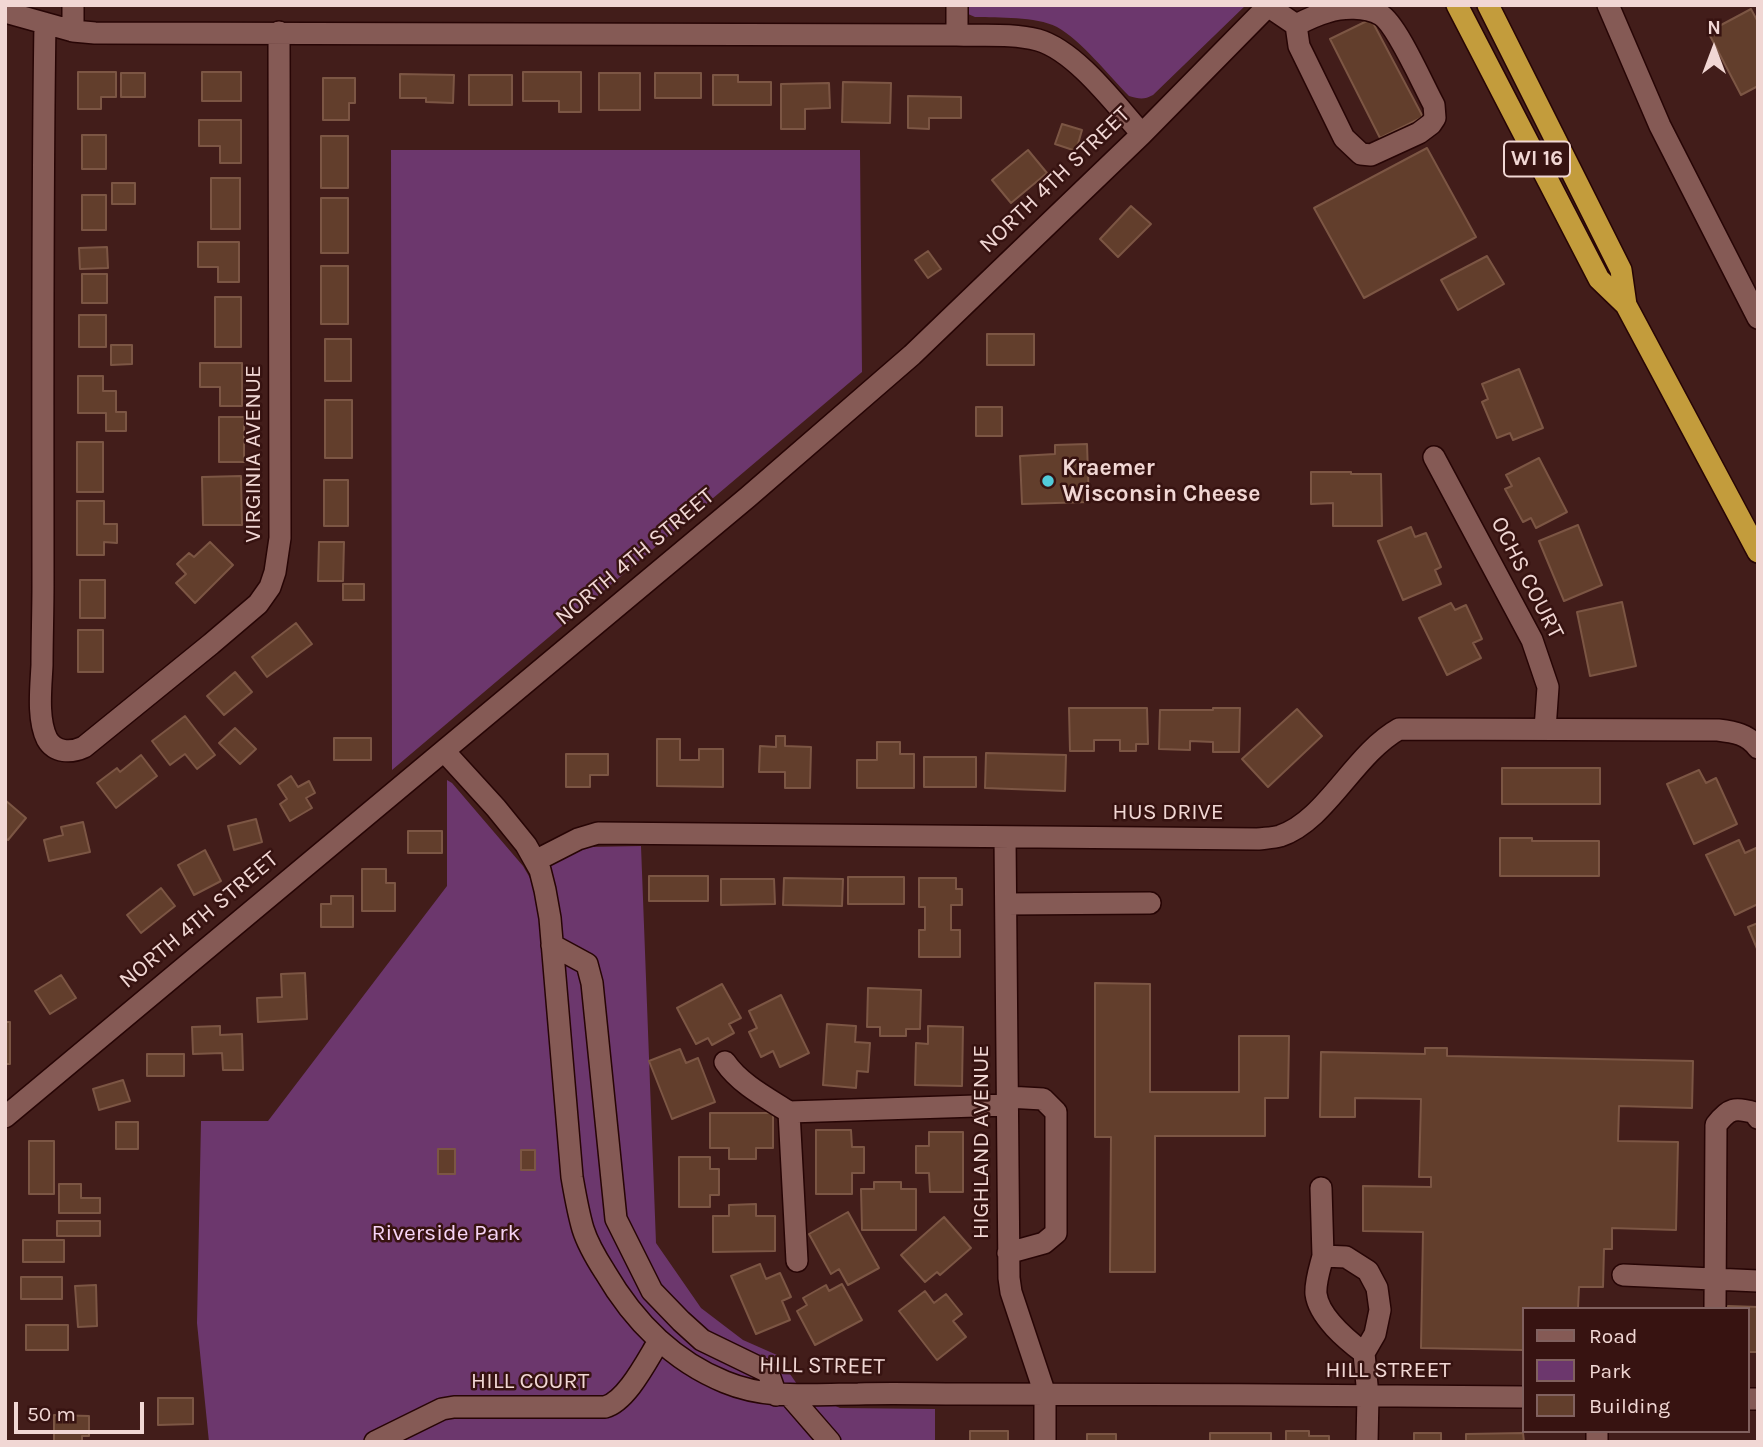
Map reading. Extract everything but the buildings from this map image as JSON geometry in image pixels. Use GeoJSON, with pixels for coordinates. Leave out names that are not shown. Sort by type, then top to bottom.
{"type":"FeatureCollection","features":[{"type":"Feature","properties":{"kind":"highway","name":"WI 16"},"geometry":{"type":"LineString","coordinates":[[1457,5],[1599,279],[1626,305],[1758,552]]}},
{"type":"Feature","properties":{"kind":"highway","name":"WI 16"},"geometry":{"type":"LineString","coordinates":[[1488,5],[1621,270],[1626,305]]}},
{"type":"Feature","properties":{"kind":"street"},"geometry":{"type":"LineString","coordinates":[[73,5],[73,31]]}},
{"type":"Feature","properties":{"kind":"street"},"geometry":{"type":"LineString","coordinates":[[957,5],[957,35]]}},
{"type":"Feature","properties":{"kind":"street"},"geometry":{"type":"LineString","coordinates":[[1608,5],[1660,126],[1758,318]]}},
{"type":"Feature","properties":{"kind":"street"},"geometry":{"type":"LineString","coordinates":[[1268,6],[1296,25],[1299,46],[1344,138],[1361,154],[1371,155],[1419,133],[1432,124],[1435,118],[1434,105],[1392,26],[1381,15],[1368,9],[1328,11],[1296,25]]}},
{"type":"Feature","properties":{"kind":"street","name":"NORTH 4TH STREET"},"geometry":{"type":"LineString","coordinates":[[5,1117],[748,498],[912,355],[1142,134],[1268,6]]}},
{"type":"Feature","properties":{"kind":"street"},"geometry":{"type":"LineString","coordinates":[[5,12],[73,31],[95,33],[1020,37],[1048,44],[1077,63],[1142,134]]}},
{"type":"Feature","properties":{"kind":"street","name":"VIRGINIA AVENUE"},"geometry":{"type":"LineString","coordinates":[[45,24],[41,709],[47,740],[55,748],[64,751],[75,751],[84,747],[211,644],[258,604],[270,587],[275,572],[281,538],[279,32]]}},
{"type":"Feature","properties":{"kind":"street","name":"OCHS COURT"},"geometry":{"type":"LineString","coordinates":[[1434,457],[1532,640],[1548,687],[1545,729]]}},
{"type":"Feature","properties":{"kind":"street","name":"HUS DRIVE"},"geometry":{"type":"LineString","coordinates":[[535,861],[578,839],[598,833],[1258,839],[1278,837],[1303,824],[1364,757],[1386,736],[1399,729],[1718,730],[1739,733],[1758,748]]}},
{"type":"Feature","properties":{"kind":"street","name":"HILL STREET"},"geometry":{"type":"LineString","coordinates":[[444,751],[526,845],[540,870],[552,945],[572,1177],[577,1208],[586,1236],[616,1292],[635,1315],[659,1341],[706,1374],[746,1390],[783,1395],[1522,1397]]}},
{"type":"Feature","properties":{"kind":"street","name":"HIGHLAND AVENUE"},"geometry":{"type":"LineString","coordinates":[[1005,837],[1009,1278],[1045,1394],[1045,1442]]}},
{"type":"Feature","properties":{"kind":"street"},"geometry":{"type":"LineString","coordinates":[[1006,904],[1150,903]]}},
{"type":"Feature","properties":{"kind":"street"},"geometry":{"type":"LineString","coordinates":[[552,945],[587,964],[592,983],[616,1219],[652,1292],[702,1340],[768,1372],[783,1395],[830,1442]]}},
{"type":"Feature","properties":{"kind":"street"},"geometry":{"type":"LineString","coordinates":[[725,1062],[731,1071],[789,1112],[1043,1099],[1056,1112],[1056,1233],[1044,1243],[1008,1254]]}},
{"type":"Feature","properties":{"kind":"street"},"geometry":{"type":"LineString","coordinates":[[1715,1307],[1716,1125],[1724,1114],[1739,1108],[1755,1113],[1758,1118]]}},
{"type":"Feature","properties":{"kind":"street"},"geometry":{"type":"LineString","coordinates":[[789,1112],[797,1261]]}},
{"type":"Feature","properties":{"kind":"street"},"geometry":{"type":"LineString","coordinates":[[1321,1188],[1323,1256],[1316,1295],[1325,1314],[1340,1334],[1364,1353]]}},
{"type":"Feature","properties":{"kind":"street"},"geometry":{"type":"LineString","coordinates":[[586,1236],[616,1219]]}},
{"type":"Feature","properties":{"kind":"street"},"geometry":{"type":"LineString","coordinates":[[1323,1256],[1346,1257],[1368,1271],[1377,1288],[1380,1310],[1375,1334],[1364,1353],[1368,1396],[1367,1442]]}},
{"type":"Feature","properties":{"kind":"street"},"geometry":{"type":"LineString","coordinates":[[1623,1275],[1758,1281]]}},
{"type":"Feature","properties":{"kind":"street","name":"HILL COURT"},"geometry":{"type":"LineString","coordinates":[[375,1442],[442,1409],[454,1407],[613,1405],[634,1380],[659,1341]]}},
{"type":"Feature","properties":{"kind":"green space"},"geometry":{"type":"Polygon","coordinates":[[[965,5],[1246,5],[1153,95],[1141,98],[1129,96],[1085,49],[1057,27],[1028,19],[975,17],[968,14],[965,5]]]}},
{"type":"Feature","properties":{"kind":"green space"},"geometry":{"type":"Polygon","coordinates":[[[391,150],[860,150],[862,372],[392,770],[391,150]]]}},
{"type":"Feature","properties":{"kind":"green space","name":"Riverside Park"},"geometry":{"type":"Polygon","coordinates":[[[447,780],[523,866],[530,878],[575,851],[589,847],[641,846],[656,1243],[701,1308],[743,1340],[777,1355],[801,1390],[840,1408],[935,1409],[935,1442],[209,1442],[197,1323],[201,1121],[268,1121],[447,886],[447,780]]]}},
{"type":"Feature","properties":{"kind":"place","name":"Kraemer Wisconsin Cheese"},"geometry":{"type":"Point","coordinates":[1048,481]}}]}
